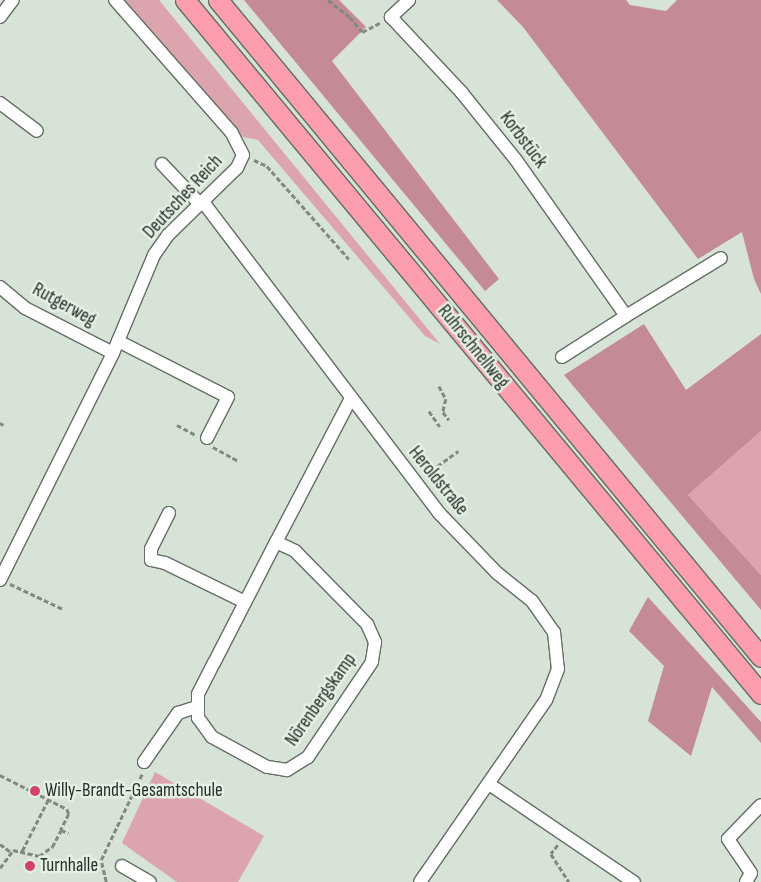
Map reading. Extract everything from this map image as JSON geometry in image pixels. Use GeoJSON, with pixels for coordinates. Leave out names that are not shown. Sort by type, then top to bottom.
{"type":"FeatureCollection","features":[{"type":"Feature","properties":{"kind":"highway","name":"Ruhrschnellweg"},"geometry":{"type":"LineString","coordinates":[[185,0],[761,694]]}},
{"type":"Feature","properties":{"kind":"highway","name":"Ruhrschnellweg"},"geometry":{"type":"LineString","coordinates":[[218,0],[761,657]]}},
{"type":"Feature","properties":{"kind":"street"},"geometry":{"type":"LineString","coordinates":[[0,17],[13,0]]}},
{"type":"Feature","properties":{"kind":"street","name":"Deutsches Reich"},"geometry":{"type":"LineString","coordinates":[[0,579],[116,347],[154,255],[168,235],[237,168],[243,156],[232,133],[115,0]]}},
{"type":"Feature","properties":{"kind":"street"},"geometry":{"type":"LineString","coordinates":[[391,17],[409,0]]}},
{"type":"Feature","properties":{"kind":"street","name":"Korbstück"},"geometry":{"type":"LineString","coordinates":[[391,17],[462,93],[516,160],[626,316]]}},
{"type":"Feature","properties":{"kind":"street"},"geometry":{"type":"LineString","coordinates":[[0,103],[37,131]]}},
{"type":"Feature","properties":{"kind":"street","name":"Heroldstraße"},"geometry":{"type":"LineString","coordinates":[[162,164],[202,203],[415,483],[457,534],[532,601],[544,615],[558,647],[554,684],[489,784],[420,882]]}},
{"type":"Feature","properties":{"kind":"street"},"geometry":{"type":"LineString","coordinates":[[562,357],[721,258]]}},
{"type":"Feature","properties":{"kind":"street","name":"Rutgerweg"},"geometry":{"type":"LineString","coordinates":[[0,287],[25,308],[116,347]]}},
{"type":"Feature","properties":{"kind":"street"},"geometry":{"type":"LineString","coordinates":[[116,347],[228,397],[207,438]]}},
{"type":"Feature","properties":{"kind":"street"},"geometry":{"type":"LineString","coordinates":[[144,762],[178,713],[196,707],[198,694],[351,398]]}},
{"type":"Feature","properties":{"kind":"street"},"geometry":{"type":"LineString","coordinates":[[169,513],[151,549],[151,560],[166,563],[246,602]]}},
{"type":"Feature","properties":{"kind":"street","name":"Nörenbergskamp"},"geometry":{"type":"LineString","coordinates":[[196,707],[198,718],[212,737],[267,767],[286,770],[308,757],[372,662],[375,642],[367,624],[295,552],[276,542]]}},
{"type":"Feature","properties":{"kind":"street"},"geometry":{"type":"LineString","coordinates":[[489,784],[634,882]]}},
{"type":"Feature","properties":{"kind":"street"},"geometry":{"type":"LineString","coordinates":[[746,882],[751,873],[728,839],[761,805]]}},
{"type":"Feature","properties":{"kind":"street"},"geometry":{"type":"LineString","coordinates":[[122,866],[146,881]]}},
{"type":"Feature","properties":{"kind":"path"},"geometry":{"type":"LineString","coordinates":[[328,0],[350,17],[362,32],[391,17]]}},
{"type":"Feature","properties":{"kind":"path"},"geometry":{"type":"LineString","coordinates":[[243,156],[267,166],[348,260]]}},
{"type":"Feature","properties":{"kind":"path"},"geometry":{"type":"LineString","coordinates":[[439,386],[446,399],[443,412],[449,420]]}},
{"type":"Feature","properties":{"kind":"path"},"geometry":{"type":"LineString","coordinates":[[429,411],[440,427]]}},
{"type":"Feature","properties":{"kind":"path"},"geometry":{"type":"LineString","coordinates":[[0,423],[4,425]]}},
{"type":"Feature","properties":{"kind":"path"},"geometry":{"type":"LineString","coordinates":[[415,483],[458,451]]}},
{"type":"Feature","properties":{"kind":"path"},"geometry":{"type":"LineString","coordinates":[[0,579],[63,609]]}},
{"type":"Feature","properties":{"kind":"path"},"geometry":{"type":"LineString","coordinates":[[106,882],[100,860],[137,787],[144,762]]}},
{"type":"Feature","properties":{"kind":"path"},"geometry":{"type":"LineString","coordinates":[[0,775],[48,800],[58,801],[67,808],[69,814],[45,854],[39,856],[22,851],[11,852],[0,844]]}},
{"type":"Feature","properties":{"kind":"path"},"geometry":{"type":"LineString","coordinates":[[22,851],[48,800]]}},
{"type":"Feature","properties":{"kind":"path"},"geometry":{"type":"LineString","coordinates":[[61,830],[68,833]]}},
{"type":"Feature","properties":{"kind":"path"},"geometry":{"type":"LineString","coordinates":[[565,836],[551,854],[569,882]]}},
{"type":"Feature","properties":{"kind":"path"},"geometry":{"type":"LineString","coordinates":[[0,868],[11,852]]}},
{"type":"Feature","properties":{"kind":"shaded area"},"geometry":{"type":"Polygon","coordinates":[[[123,0],[159,0],[440,344],[425,336],[258,140],[243,137],[123,0]]]}},
{"type":"Feature","properties":{"kind":"shaded area"},"geometry":{"type":"Polygon","coordinates":[[[244,0],[339,0],[366,27],[332,61],[499,279],[485,291],[244,0]]]}},
{"type":"Feature","properties":{"kind":"shaded area"},"geometry":{"type":"Polygon","coordinates":[[[497,0],[626,0],[630,5],[666,11],[677,0],[761,0],[761,294],[754,279],[742,232],[698,259],[523,27],[497,0]]]}},
{"type":"Feature","properties":{"kind":"shaded area"},"geometry":{"type":"Polygon","coordinates":[[[644,324],[686,390],[761,334],[761,431],[688,495],[761,575],[761,610],[564,375],[644,324]]]}},
{"type":"Feature","properties":{"kind":"shaded area"},"geometry":{"type":"Polygon","coordinates":[[[761,431],[761,575],[688,495],[761,431]]]}},
{"type":"Feature","properties":{"kind":"shaded area"},"geometry":{"type":"Polygon","coordinates":[[[648,597],[761,722],[761,743],[712,687],[691,756],[648,721],[664,666],[629,631],[648,597]]]}},
{"type":"Feature","properties":{"kind":"shaded area"},"geometry":{"type":"Polygon","coordinates":[[[155,772],[264,836],[238,882],[177,882],[122,843],[155,772]]]}},
{"type":"Feature","properties":{"kind":"place","name":"Willy-Brandt-Gesamtschule"},"geometry":{"type":"Point","coordinates":[35,791]}},
{"type":"Feature","properties":{"kind":"place","name":"Turnhalle"},"geometry":{"type":"Point","coordinates":[30,866]}}]}
